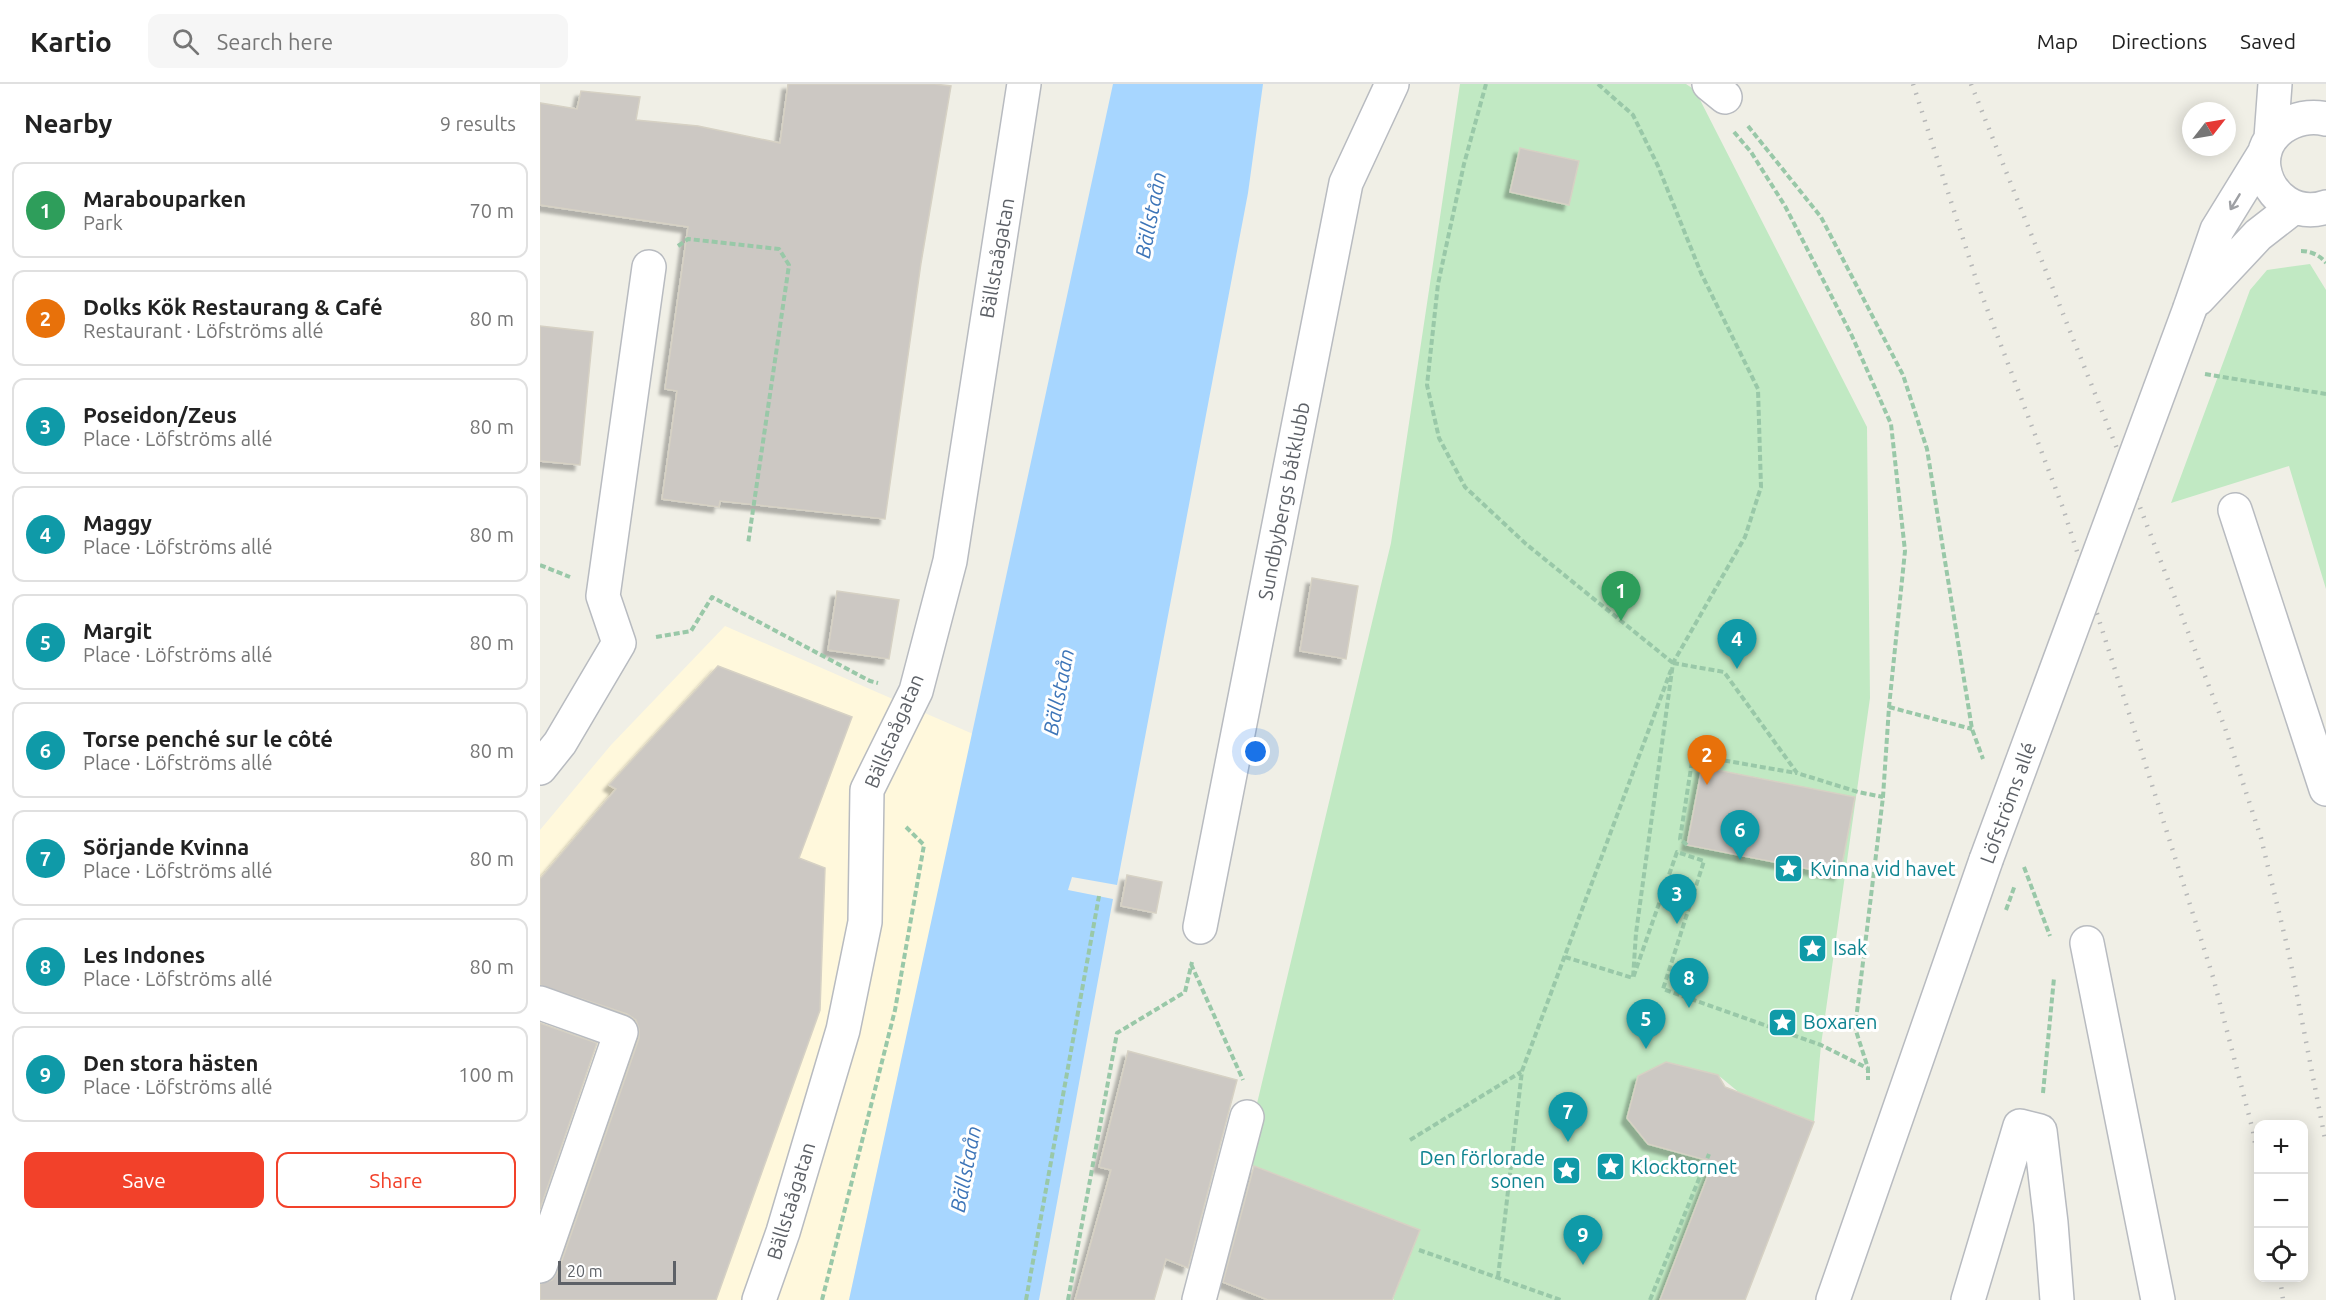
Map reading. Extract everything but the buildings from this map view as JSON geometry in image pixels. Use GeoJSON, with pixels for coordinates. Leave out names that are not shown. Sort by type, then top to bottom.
{"type":"FeatureCollection","features":[{"type":"Feature","properties":{"kind":"street","name":"Bällstaågatan"},"geometry":{"type":"LineString","coordinates":[[759,1300],[783,1232],[843,1030],[865,922],[867,790],[916,691],[950,561],[1024,84]]}},
{"type":"Feature","properties":{"kind":"street","name":"Sundbybergs båtklubb"},"geometry":{"type":"LineString","coordinates":[[1200,927],[1346,183],[1392,84]]}},
{"type":"Feature","properties":{"kind":"street"},"geometry":{"type":"LineString","coordinates":[[2275,84],[2264,166],[2268,180],[2284,202],[2316,210]]}},
{"type":"Feature","properties":{"kind":"street"},"geometry":{"type":"LineString","coordinates":[[2268,145],[2282,126],[2293,120],[2308,117],[2326,119]]}},
{"type":"Feature","properties":{"kind":"street","name":"Löfströms allé"},"geometry":{"type":"LineString","coordinates":[[1833,1300],[1986,860],[2217,230],[2268,145]]}},
{"type":"Feature","properties":{"kind":"street","name":"Löfströms allé"},"geometry":{"type":"LineString","coordinates":[[2190,308],[2258,235],[2316,210]]}},
{"type":"Feature","properties":{"kind":"street"},"geometry":{"type":"LineString","coordinates":[[540,768],[560,743],[619,643],[603,596],[649,267]]}},
{"type":"Feature","properties":{"kind":"street"},"geometry":{"type":"LineString","coordinates":[[2235,510],[2326,789]]}},
{"type":"Feature","properties":{"kind":"street"},"geometry":{"type":"LineString","coordinates":[[2087,943],[2158,1300]]}},
{"type":"Feature","properties":{"kind":"street"},"geometry":{"type":"LineString","coordinates":[[540,1003],[621,1032],[540,1266]]}},
{"type":"Feature","properties":{"kind":"street"},"geometry":{"type":"LineString","coordinates":[[1199,1300],[1247,1117]]}},
{"type":"Feature","properties":{"kind":"street"},"geometry":{"type":"LineString","coordinates":[[1968,1300],[2020,1126],[2040,1131],[2057,1300]]}},
{"type":"Feature","properties":{"kind":"path"},"geometry":{"type":"LineString","coordinates":[[1486,84],[1464,164],[1438,284],[1427,385],[1439,438],[1466,487],[1526,544],[1673,663],[1724,672],[1797,773]]}},
{"type":"Feature","properties":{"kind":"path"},"geometry":{"type":"LineString","coordinates":[[1498,1277],[1521,1071],[1673,663],[1745,537],[1761,486],[1758,389],[1701,273],[1659,166],[1633,114],[1598,84]]}},
{"type":"Feature","properties":{"kind":"path"},"geometry":{"type":"LineString","coordinates":[[1633,978],[1677,852],[1704,861],[1663,988],[1821,1045],[1868,1068],[1855,1028],[1883,797],[1889,706],[1905,551],[1892,424],[1852,336],[1785,206],[1751,152],[1717,113],[1717,91]]}},
{"type":"Feature","properties":{"kind":"path"},"geometry":{"type":"LineString","coordinates":[[1717,91],[1821,217],[1903,375],[1927,449],[1972,729],[1985,763]]}},
{"type":"Feature","properties":{"kind":"path"},"geometry":{"type":"LineString","coordinates":[[688,239],[779,249],[789,265],[747,544]]}},
{"type":"Feature","properties":{"kind":"path"},"geometry":{"type":"LineString","coordinates":[[2199,374],[2326,394]]}},
{"type":"Feature","properties":{"kind":"path"},"geometry":{"type":"LineString","coordinates":[[540,565],[564,573]]}},
{"type":"Feature","properties":{"kind":"path"},"geometry":{"type":"LineString","coordinates":[[691,631],[712,597],[870,681]]}},
{"type":"Feature","properties":{"kind":"path"},"geometry":{"type":"LineString","coordinates":[[1633,978],[1635,933],[1673,663]]}},
{"type":"Feature","properties":{"kind":"path"},"geometry":{"type":"LineString","coordinates":[[1889,706],[1972,729]]}},
{"type":"Feature","properties":{"kind":"path"},"geometry":{"type":"LineString","coordinates":[[1687,845],[1680,839],[1693,755],[1797,773],[1857,792],[1883,797]]}},
{"type":"Feature","properties":{"kind":"path"},"geometry":{"type":"LineString","coordinates":[[2023,864],[2052,942]]}},
{"type":"Feature","properties":{"kind":"path"},"geometry":{"type":"LineString","coordinates":[[1026,1300],[1099,896]]}},
{"type":"Feature","properties":{"kind":"path"},"geometry":{"type":"LineString","coordinates":[[1565,957],[1633,978]]}},
{"type":"Feature","properties":{"kind":"path"},"geometry":{"type":"LineString","coordinates":[[1068,1300],[1117,1033],[1185,992],[1191,964],[1245,1085],[1247,1117]]}},
{"type":"Feature","properties":{"kind":"path"},"geometry":{"type":"LineString","coordinates":[[2040,1131],[2054,977]]}},
{"type":"Feature","properties":{"kind":"path"},"geometry":{"type":"LineString","coordinates":[[1410,1140],[1521,1071]]}},
{"type":"Feature","properties":{"kind":"path"},"geometry":{"type":"LineString","coordinates":[[1650,1300],[1709,1154]]}},
{"type":"Feature","properties":{"kind":"path"},"geometry":{"type":"LineString","coordinates":[[1419,1250],[1562,1300]]}},
{"type":"Feature","properties":{"kind":"shaded area"},"geometry":{"type":"Polygon","coordinates":[[[725,626],[973,734],[849,1300],[540,1300],[540,830],[611,745],[725,626]]]}},
{"type":"Feature","properties":{"kind":"green space"},"geometry":{"type":"Polygon","coordinates":[[[1460,84],[1686,84],[1695,90],[1867,427],[1870,698],[1821,1045],[1814,1122],[1741,1094],[1718,1075],[1666,1062],[1638,1076],[1627,1118],[1648,1144],[1699,1158],[1714,1159],[1660,1300],[1394,1300],[1419,1230],[1243,1162],[1391,543],[1460,84]]]}},
{"type":"Feature","properties":{"kind":"green space"},"geometry":{"type":"Polygon","coordinates":[[[2310,264],[2326,290],[2326,589],[2289,466],[2171,503],[2250,290],[2267,270],[2310,264]]]}},
{"type":"Feature","properties":{"kind":"water","name":"Bällstaån"},"geometry":{"type":"Polygon","coordinates":[[[1113,84],[1263,84],[1248,193],[1117,885],[1072,877],[1068,890],[1113,899],[1039,1300],[849,1300],[1113,84]]]}},
{"type":"Feature","properties":{"kind":"railway"},"geometry":{"type":"LineString","coordinates":[[1913,84],[1978,285],[2063,508],[2213,977],[2254,1137]]}},
{"type":"Feature","properties":{"kind":"railway"},"geometry":{"type":"LineString","coordinates":[[1971,84],[2128,476],[2225,728],[2261,838],[2289,954],[2326,1144]]}},
{"type":"Feature","properties":{"kind":"railway"},"geometry":{"type":"LineString","coordinates":[[2281,1282],[2283,1300]]}},
{"type":"Feature","properties":{"kind":"place","name":"Marabouparken"},"geometry":{"type":"Point","coordinates":[1621,621]}},
{"type":"Feature","properties":{"kind":"place","name":"Maggy"},"geometry":{"type":"Point","coordinates":[1737,669]}},
{"type":"Feature","properties":{"kind":"place","name":"Dolks Kök Restaurang & Café"},"geometry":{"type":"Point","coordinates":[1707,785]}},
{"type":"Feature","properties":{"kind":"place","name":"Torse penché sur le côté"},"geometry":{"type":"Point","coordinates":[1740,860]}},
{"type":"Feature","properties":{"kind":"place","name":"Kvinna vid havet"},"geometry":{"type":"Point","coordinates":[1789,869]}},
{"type":"Feature","properties":{"kind":"place","name":"Poseidon/Zeus"},"geometry":{"type":"Point","coordinates":[1677,924]}},
{"type":"Feature","properties":{"kind":"place","name":"Isak"},"geometry":{"type":"Point","coordinates":[1812,948]}},
{"type":"Feature","properties":{"kind":"place","name":"Les Indones"},"geometry":{"type":"Point","coordinates":[1689,1008]}},
{"type":"Feature","properties":{"kind":"place","name":"Boxaren"},"geometry":{"type":"Point","coordinates":[1782,1022]}},
{"type":"Feature","properties":{"kind":"place","name":"Margit"},"geometry":{"type":"Point","coordinates":[1646,1049]}},
{"type":"Feature","properties":{"kind":"place","name":"Sörjande Kvinna"},"geometry":{"type":"Point","coordinates":[1568,1142]}},
{"type":"Feature","properties":{"kind":"place","name":"Klocktornet"},"geometry":{"type":"Point","coordinates":[1610,1167]}},
{"type":"Feature","properties":{"kind":"place","name":"Den förlorade sonen"},"geometry":{"type":"Point","coordinates":[1566,1170]}},
{"type":"Feature","properties":{"kind":"place","name":"Den stora hästen"},"geometry":{"type":"Point","coordinates":[1583,1265]}}]}
